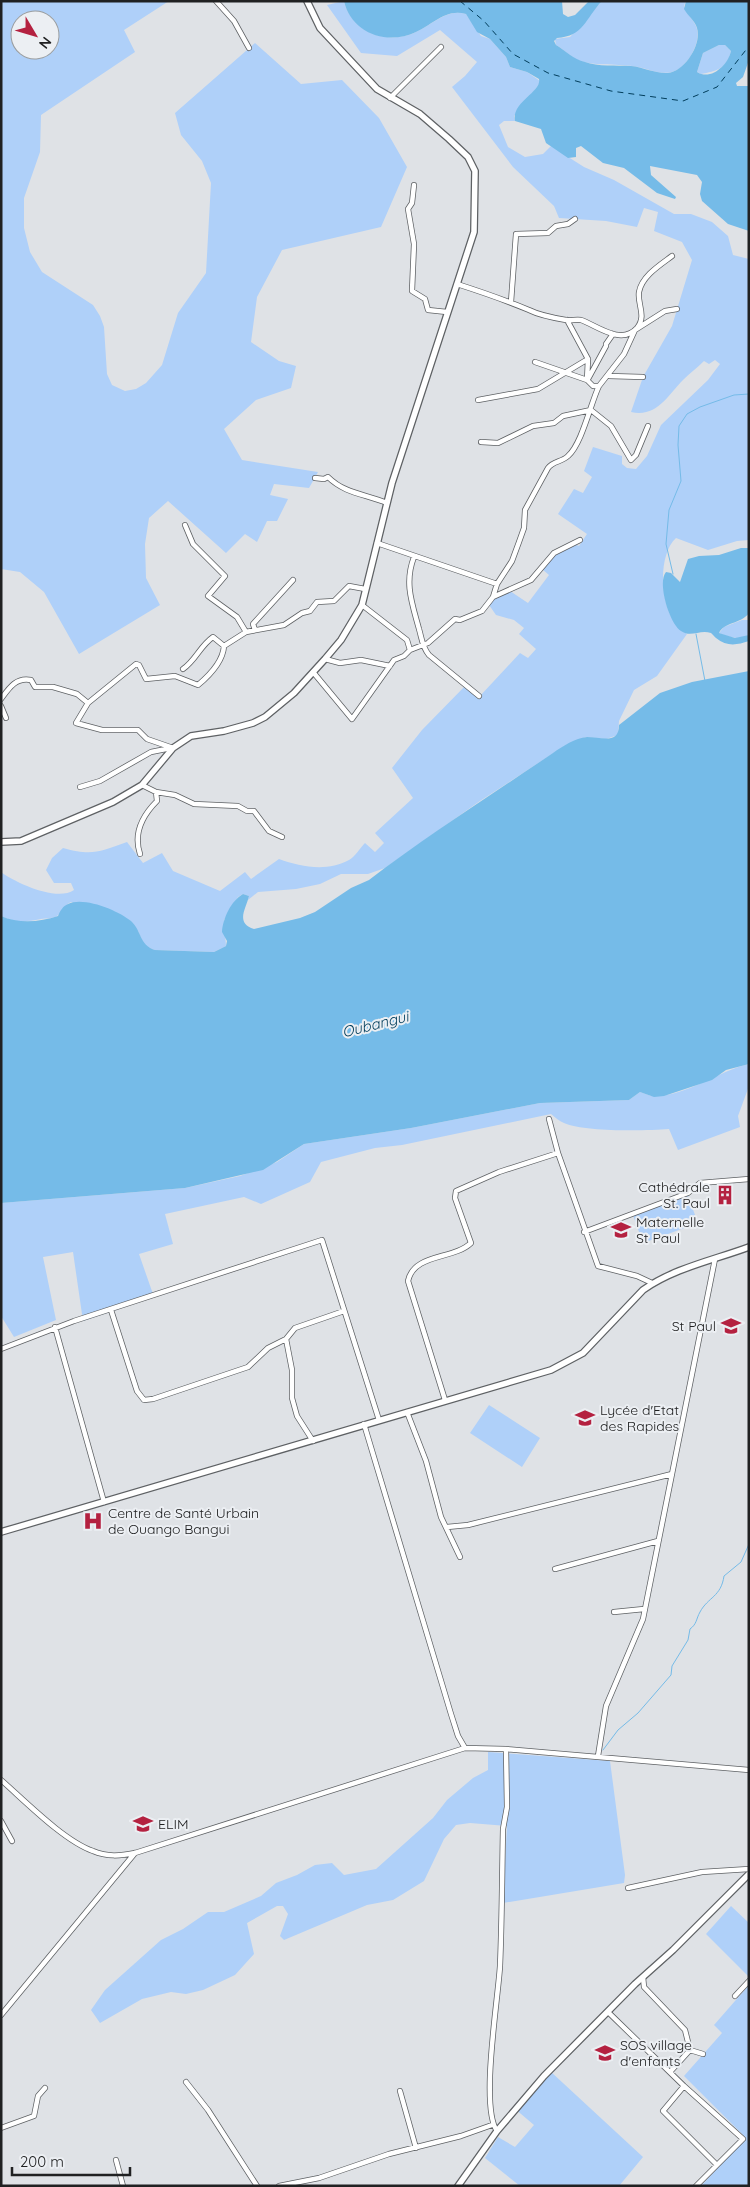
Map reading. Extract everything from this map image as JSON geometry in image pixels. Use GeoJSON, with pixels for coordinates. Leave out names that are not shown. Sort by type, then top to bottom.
{"type":"FeatureCollection","features":[{"type":"Feature","properties":{"kind":"main road"},"geometry":{"type":"LineString","coordinates":[[1,842],[12,843],[29,838],[113,802],[142,785],[173,748],[191,736],[224,731],[264,718],[281,705],[325,659],[341,640],[362,605],[387,503],[476,224],[474,171],[468,157],[420,114],[377,89],[328,38],[311,13],[307,1]]}},
{"type":"Feature","properties":{"kind":"main road"},"geometry":{"type":"LineString","coordinates":[[1,1532],[551,1370],[575,1359],[592,1345],[643,1290],[652,1284],[749,1247]]}},
{"type":"Feature","properties":{"kind":"main road"},"geometry":{"type":"LineString","coordinates":[[458,2186],[497,2131],[544,2076],[749,1874]]}},
{"type":"Feature","properties":{"kind":"street"},"geometry":{"type":"LineString","coordinates":[[216,1],[234,21],[249,48]]}},
{"type":"Feature","properties":{"kind":"street"},"geometry":{"type":"LineString","coordinates":[[390,98],[441,47]]}},
{"type":"Feature","properties":{"kind":"street"},"geometry":{"type":"LineString","coordinates":[[414,185],[412,202],[408,209],[414,244],[412,291],[425,299],[428,310],[447,312]]}},
{"type":"Feature","properties":{"kind":"street"},"geometry":{"type":"LineString","coordinates":[[511,302],[516,234],[548,233],[556,226],[568,224],[575,219]]}},
{"type":"Feature","properties":{"kind":"street"},"geometry":{"type":"LineString","coordinates":[[313,672],[352,719],[390,666],[410,650],[423,646],[455,619],[460,620],[482,611],[493,597],[497,584],[512,561],[524,528],[525,510],[548,468],[551,464],[568,456],[575,447],[599,386],[609,376],[624,354],[640,323],[643,310],[639,292],[644,279],[672,256]]}},
{"type":"Feature","properties":{"kind":"street"},"geometry":{"type":"LineString","coordinates":[[457,284],[529,310],[567,320],[578,319],[613,334],[624,334],[635,330],[665,311],[677,309]]}},
{"type":"Feature","properties":{"kind":"street"},"geometry":{"type":"LineString","coordinates":[[567,320],[588,359],[587,380]]}},
{"type":"Feature","properties":{"kind":"street"},"geometry":{"type":"LineString","coordinates":[[587,380],[598,364],[606,344],[613,334]]}},
{"type":"Feature","properties":{"kind":"street"},"geometry":{"type":"LineString","coordinates":[[478,400],[538,389],[588,359]]}},
{"type":"Feature","properties":{"kind":"street"},"geometry":{"type":"LineString","coordinates":[[536,362],[587,380],[593,386],[599,386]]}},
{"type":"Feature","properties":{"kind":"street"},"geometry":{"type":"LineString","coordinates":[[609,376],[643,377]]}},
{"type":"Feature","properties":{"kind":"street"},"geometry":{"type":"LineString","coordinates":[[591,410],[610,426],[631,460],[636,455],[648,426]]}},
{"type":"Feature","properties":{"kind":"street"},"geometry":{"type":"LineString","coordinates":[[481,442],[498,442],[533,426],[554,424],[563,416],[591,410]]}},
{"type":"Feature","properties":{"kind":"street"},"geometry":{"type":"LineString","coordinates":[[315,478],[324,479],[328,477],[336,484],[356,495],[387,503]]}},
{"type":"Feature","properties":{"kind":"street"},"geometry":{"type":"LineString","coordinates":[[185,525],[193,544],[225,576],[208,596],[236,617],[246,632]]}},
{"type":"Feature","properties":{"kind":"street"},"geometry":{"type":"LineString","coordinates":[[493,597],[531,580],[554,553],[580,540]]}},
{"type":"Feature","properties":{"kind":"street"},"geometry":{"type":"LineString","coordinates":[[377,543],[497,584]]}},
{"type":"Feature","properties":{"kind":"street"},"geometry":{"type":"LineString","coordinates":[[414,557],[409,569],[409,595],[423,646],[429,655],[479,696]]}},
{"type":"Feature","properties":{"kind":"street"},"geometry":{"type":"LineString","coordinates":[[255,630],[253,624],[293,580]]}},
{"type":"Feature","properties":{"kind":"street"},"geometry":{"type":"LineString","coordinates":[[224,646],[246,632],[284,625],[302,613],[310,611],[317,602],[334,601],[349,586],[365,590]]}},
{"type":"Feature","properties":{"kind":"street"},"geometry":{"type":"LineString","coordinates":[[362,605],[407,640],[410,650]]}},
{"type":"Feature","properties":{"kind":"street"},"geometry":{"type":"LineString","coordinates":[[183,669],[194,660],[203,645],[213,637],[224,646]]}},
{"type":"Feature","properties":{"kind":"street"},"geometry":{"type":"LineString","coordinates":[[173,748],[147,739],[138,730],[102,730],[76,723],[88,703],[136,664],[139,665],[146,679],[182,677],[198,685],[208,679],[223,656],[224,646]]}},
{"type":"Feature","properties":{"kind":"street"},"geometry":{"type":"LineString","coordinates":[[325,659],[340,663],[366,660],[390,666]]}},
{"type":"Feature","properties":{"kind":"street"},"geometry":{"type":"LineString","coordinates":[[1,699],[16,681],[27,679],[31,680],[35,687],[53,687],[76,694],[88,703]]}},
{"type":"Feature","properties":{"kind":"street"},"geometry":{"type":"LineString","coordinates":[[1,706],[6,718]]}},
{"type":"Feature","properties":{"kind":"street"},"geometry":{"type":"LineString","coordinates":[[80,787],[100,781],[151,752],[173,748]]}},
{"type":"Feature","properties":{"kind":"street"},"geometry":{"type":"LineString","coordinates":[[142,785],[156,792],[175,795],[194,804],[206,803],[238,806],[247,811],[254,810],[269,830],[282,837]]}},
{"type":"Feature","properties":{"kind":"street"},"geometry":{"type":"LineString","coordinates":[[140,854],[138,834],[141,820],[157,801],[156,792]]}},
{"type":"Feature","properties":{"kind":"street"},"geometry":{"type":"LineString","coordinates":[[549,1119],[584,1232],[598,1266],[637,1276],[652,1284]]}},
{"type":"Feature","properties":{"kind":"street"},"geometry":{"type":"LineString","coordinates":[[445,1400],[408,1281],[410,1274],[419,1264],[444,1256],[471,1243],[454,1198],[456,1191],[499,1172],[558,1153]]}},
{"type":"Feature","properties":{"kind":"street"},"geometry":{"type":"LineString","coordinates":[[584,1232],[688,1193],[700,1183],[749,1178]]}},
{"type":"Feature","properties":{"kind":"street"},"geometry":{"type":"LineString","coordinates":[[1,1349],[55,1328],[322,1240],[379,1420]]}},
{"type":"Feature","properties":{"kind":"street"},"geometry":{"type":"LineString","coordinates":[[598,1756],[606,1706],[642,1619],[715,1259]]}},
{"type":"Feature","properties":{"kind":"street"},"geometry":{"type":"LineString","coordinates":[[110,1310],[137,1391],[144,1400],[154,1399],[248,1367],[268,1348],[286,1340],[295,1328],[344,1311]]}},
{"type":"Feature","properties":{"kind":"street"},"geometry":{"type":"LineString","coordinates":[[55,1328],[104,1502]]}},
{"type":"Feature","properties":{"kind":"street"},"geometry":{"type":"LineString","coordinates":[[286,1340],[292,1370],[292,1398],[297,1416],[312,1441]]}},
{"type":"Feature","properties":{"kind":"street"},"geometry":{"type":"LineString","coordinates":[[407,1412],[426,1461],[441,1517],[460,1557]]}},
{"type":"Feature","properties":{"kind":"street"},"geometry":{"type":"LineString","coordinates":[[364,1424],[451,1714],[458,1736],[465,1748]]}},
{"type":"Feature","properties":{"kind":"street"},"geometry":{"type":"LineString","coordinates":[[447,1527],[468,1525],[672,1474]]}},
{"type":"Feature","properties":{"kind":"street"},"geometry":{"type":"LineString","coordinates":[[555,1569],[658,1541]]}},
{"type":"Feature","properties":{"kind":"street"},"geometry":{"type":"LineString","coordinates":[[614,1612],[644,1609]]}},
{"type":"Feature","properties":{"kind":"street"},"geometry":{"type":"LineString","coordinates":[[1,1780],[55,1826],[84,1847],[92,1851],[117,1856],[135,1853],[465,1748],[598,1756],[749,1770]]}},
{"type":"Feature","properties":{"kind":"street"},"geometry":{"type":"LineString","coordinates":[[497,2131],[492,2124],[490,2101],[500,1966],[503,1829],[507,1807],[506,1749]]}},
{"type":"Feature","properties":{"kind":"street"},"geometry":{"type":"LineString","coordinates":[[1,1822],[12,1841]]}},
{"type":"Feature","properties":{"kind":"street"},"geometry":{"type":"LineString","coordinates":[[1,2015],[135,1853]]}},
{"type":"Feature","properties":{"kind":"street"},"geometry":{"type":"LineString","coordinates":[[628,1888],[702,1872],[749,1869]]}},
{"type":"Feature","properties":{"kind":"street"},"geometry":{"type":"LineString","coordinates":[[643,1977],[644,1987],[684,2030],[690,2050]]}},
{"type":"Feature","properties":{"kind":"street"},"geometry":{"type":"LineString","coordinates":[[735,1996],[749,1981]]}},
{"type":"Feature","properties":{"kind":"street"},"geometry":{"type":"LineString","coordinates":[[608,2012],[684,2086],[743,2139],[696,2186]]}},
{"type":"Feature","properties":{"kind":"street"},"geometry":{"type":"LineString","coordinates":[[690,2050],[703,2054]]}},
{"type":"Feature","properties":{"kind":"street"},"geometry":{"type":"LineString","coordinates":[[670,2072],[690,2050]]}},
{"type":"Feature","properties":{"kind":"street"},"geometry":{"type":"LineString","coordinates":[[186,2082],[208,2110],[257,2186]]}},
{"type":"Feature","properties":{"kind":"street"},"geometry":{"type":"LineString","coordinates":[[684,2086],[663,2111],[716,2164]]}},
{"type":"Feature","properties":{"kind":"street"},"geometry":{"type":"LineString","coordinates":[[1,2128],[34,2116],[38,2096],[45,2088]]}},
{"type":"Feature","properties":{"kind":"street"},"geometry":{"type":"LineString","coordinates":[[400,2091],[416,2148]]}},
{"type":"Feature","properties":{"kind":"street"},"geometry":{"type":"LineString","coordinates":[[279,2186],[319,2178],[389,2154],[416,2148],[492,2124]]}},
{"type":"Feature","properties":{"kind":"street"},"geometry":{"type":"LineString","coordinates":[[116,2160],[123,2186]]}},
{"type":"Feature","properties":{"kind":"shaded area"},"geometry":{"type":"Polygon","coordinates":[[[1,1],[169,1],[124,30],[135,52],[41,115],[40,152],[24,198],[24,228],[30,252],[42,272],[93,305],[100,316],[104,327],[107,374],[112,385],[125,391],[136,389],[146,383],[162,365],[178,313],[206,273],[211,183],[202,161],[181,135],[175,113],[255,43],[301,84],[342,80],[379,118],[407,167],[381,227],[282,250],[257,297],[251,342],[279,361],[296,366],[291,388],[256,400],[224,429],[242,460],[318,472],[309,488],[274,484],[270,495],[288,499],[277,521],[267,521],[257,542],[245,534],[226,553],[168,501],[149,518],[145,544],[146,578],[160,605],[79,654],[44,592],[20,572],[1,569],[1,1]]]}},
{"type":"Feature","properties":{"kind":"shaded area"},"geometry":{"type":"Polygon","coordinates":[[[344,1],[354,21],[362,28],[383,37],[405,36],[422,29],[446,15],[452,13],[466,14],[481,36],[490,39],[506,57],[510,67],[527,72],[540,81],[514,116],[515,121],[504,121],[499,125],[508,147],[525,157],[543,154],[551,146],[584,167],[614,180],[674,214],[691,214],[712,222],[728,236],[733,255],[749,259],[749,540],[737,541],[708,550],[676,538],[669,547],[663,573],[666,603],[678,627],[687,634],[657,676],[634,690],[619,721],[618,735],[606,739],[586,737],[566,745],[480,801],[385,868],[368,874],[341,874],[320,884],[296,889],[258,892],[248,900],[249,896],[243,894],[238,897],[224,920],[226,946],[214,952],[151,949],[144,943],[138,931],[71,902],[53,918],[16,921],[6,918],[1,916],[1,872],[37,890],[58,894],[74,890],[71,883],[54,883],[46,870],[52,858],[63,848],[81,852],[95,852],[127,842],[143,863],[162,853],[173,871],[220,891],[245,872],[251,879],[279,859],[305,866],[323,867],[341,864],[351,859],[365,843],[375,852],[384,843],[375,833],[413,798],[392,768],[422,730],[467,684],[480,696],[520,653],[528,658],[536,649],[519,634],[524,628],[514,620],[496,615],[487,602],[510,591],[528,603],[549,575],[542,569],[554,553],[574,544],[579,546],[587,534],[558,514],[574,489],[583,493],[592,477],[584,471],[593,447],[622,456],[622,464],[627,468],[636,469],[647,456],[661,425],[708,380],[720,364],[715,360],[709,364],[704,361],[661,404],[648,412],[631,412],[643,377],[672,326],[692,260],[682,242],[654,231],[658,212],[644,208],[637,227],[606,221],[559,218],[554,206],[513,167],[452,87],[477,62],[440,30],[397,56],[361,53],[327,5],[344,1]]]}},
{"type":"Feature","properties":{"kind":"shaded area"},"geometry":{"type":"Polygon","coordinates":[[[602,1],[686,1],[684,6],[697,29],[698,35],[695,48],[687,61],[677,70],[663,73],[638,67],[577,60],[556,45],[555,39],[570,37],[602,1]]]}},
{"type":"Feature","properties":{"kind":"shaded area"},"geometry":{"type":"Polygon","coordinates":[[[719,45],[725,45],[731,51],[727,62],[716,70],[701,74],[697,72],[703,53],[719,45]]]}},
{"type":"Feature","properties":{"kind":"shaded area"},"geometry":{"type":"Polygon","coordinates":[[[742,620],[749,620],[749,635],[734,638],[719,633],[724,627],[742,620]]]}},
{"type":"Feature","properties":{"kind":"shaded area"},"geometry":{"type":"Polygon","coordinates":[[[749,1064],[749,1086],[738,1116],[740,1127],[678,1150],[669,1129],[585,1128],[564,1123],[551,1114],[402,1145],[375,1148],[321,1162],[310,1182],[261,1204],[244,1197],[165,1214],[173,1244],[139,1254],[154,1297],[83,1321],[73,1252],[43,1257],[56,1320],[14,1337],[1,1316],[1,1203],[185,1188],[240,1176],[277,1162],[304,1144],[411,1128],[540,1103],[629,1100],[640,1092],[651,1096],[676,1093],[737,1067],[749,1064]]]}},
{"type":"Feature","properties":{"kind":"shaded area"},"geometry":{"type":"Polygon","coordinates":[[[688,1196],[698,1223],[643,1243],[633,1215],[688,1196]]]}},
{"type":"Feature","properties":{"kind":"shaded area"},"geometry":{"type":"Polygon","coordinates":[[[489,1405],[540,1438],[522,1467],[470,1433],[489,1405]]]}},
{"type":"Feature","properties":{"kind":"shaded area"},"geometry":{"type":"Polygon","coordinates":[[[488,1752],[610,1761],[625,1875],[624,1883],[503,1903],[507,1826],[470,1823],[456,1825],[444,1839],[424,1881],[393,1900],[367,1905],[284,1940],[280,1936],[288,1914],[283,1906],[277,1906],[247,1923],[254,1954],[235,1975],[203,1990],[186,1994],[171,1992],[142,1999],[100,2023],[91,2010],[105,1990],[161,1940],[183,1929],[208,1912],[224,1912],[261,1896],[276,1883],[297,1875],[315,1865],[332,1863],[344,1875],[376,1869],[433,1818],[447,1800],[473,1778],[488,1770],[488,1752]]]}},
{"type":"Feature","properties":{"kind":"shaded area"},"geometry":{"type":"Polygon","coordinates":[[[731,1906],[749,1923],[749,1977],[706,1934],[731,1906]]]}},
{"type":"Feature","properties":{"kind":"shaded area"},"geometry":{"type":"Polygon","coordinates":[[[749,1985],[749,2186],[701,2186],[746,2138],[684,2076],[722,2033],[714,2025],[749,1985]]]}},
{"type":"Feature","properties":{"kind":"shaded area"},"geometry":{"type":"Polygon","coordinates":[[[550,2071],[643,2157],[619,2186],[520,2186],[485,2158],[498,2137],[515,2147],[534,2125],[514,2108],[550,2071]]]}},
{"type":"Feature","properties":{"kind":"water"},"geometry":{"type":"Polygon","coordinates":[[[344,1],[562,1],[563,14],[568,17],[575,15],[589,1],[602,1],[579,30],[566,37],[557,38],[554,41],[556,45],[577,59],[590,64],[631,66],[668,73],[686,62],[695,49],[697,42],[696,25],[684,9],[686,1],[749,1],[749,60],[743,77],[736,83],[737,86],[749,86],[749,231],[728,224],[702,201],[700,194],[702,182],[697,175],[650,166],[651,175],[676,197],[675,199],[657,193],[624,168],[603,163],[581,146],[576,148],[576,157],[568,158],[546,143],[541,129],[515,121],[517,108],[536,88],[539,84],[539,79],[527,72],[510,67],[506,57],[490,39],[477,32],[466,14],[452,13],[446,15],[416,32],[394,38],[382,37],[362,29],[348,12],[344,1]],[[719,45],[703,53],[697,72],[702,74],[713,73],[723,66],[731,51],[725,45],[719,45]]]}},
{"type":"Feature","properties":{"kind":"water"},"geometry":{"type":"Polygon","coordinates":[[[741,548],[749,548],[749,613],[746,617],[721,629],[719,633],[735,638],[749,635],[749,641],[728,644],[720,641],[711,633],[688,634],[681,631],[672,620],[666,602],[663,584],[666,572],[671,573],[680,582],[688,559],[699,556],[719,555],[741,548]]]}},
{"type":"Feature","properties":{"kind":"water","name":"Oubangui"},"geometry":{"type":"Polygon","coordinates":[[[749,671],[749,1064],[726,1070],[712,1080],[664,1096],[654,1097],[640,1092],[629,1100],[540,1103],[411,1128],[304,1144],[263,1170],[185,1188],[1,1203],[1,916],[22,921],[44,920],[58,916],[68,904],[75,902],[92,903],[126,917],[135,925],[143,941],[150,948],[155,950],[214,952],[226,946],[227,941],[222,932],[224,921],[231,905],[243,894],[249,896],[243,919],[248,926],[254,929],[300,918],[315,912],[351,888],[369,880],[437,831],[569,743],[587,737],[613,738],[618,731],[619,725],[660,693],[692,682],[749,671]]]}},
{"type":"Feature","properties":{"kind":"waterway"},"geometry":{"type":"LineString","coordinates":[[673,574],[666,544],[669,510],[681,481],[678,445],[679,426],[687,414],[700,407],[734,395],[749,394]]}},
{"type":"Feature","properties":{"kind":"waterway"},"geometry":{"type":"LineString","coordinates":[[696,634],[705,681]]}},
{"type":"Feature","properties":{"kind":"waterway"},"geometry":{"type":"LineString","coordinates":[[603,1750],[618,1730],[638,1713],[671,1675],[672,1666],[688,1640],[690,1629],[700,1612],[717,1593],[724,1576],[741,1562],[749,1544]]}},
{"type":"Feature","properties":{"kind":"ferry route"},"geometry":{"type":"LineString","coordinates":[[460,1],[484,21],[513,54],[548,73],[611,91],[683,101],[717,87],[749,46]]}},
{"type":"Feature","properties":{"kind":"place","name":"Cathédrale St. Paul"},"geometry":{"type":"Point","coordinates":[725,1195]}},
{"type":"Feature","properties":{"kind":"place","name":"Maternelle St Paul"},"geometry":{"type":"Point","coordinates":[621,1230]}},
{"type":"Feature","properties":{"kind":"place","name":"St Paul"},"geometry":{"type":"Point","coordinates":[731,1326]}},
{"type":"Feature","properties":{"kind":"place","name":"Lycée d'Etat des Rapides"},"geometry":{"type":"Point","coordinates":[585,1418]}},
{"type":"Feature","properties":{"kind":"place","name":"Centre de Santé Urbain de Ouango Bangui"},"geometry":{"type":"Point","coordinates":[93,1521]}},
{"type":"Feature","properties":{"kind":"place","name":"ELIM"},"geometry":{"type":"Point","coordinates":[143,1824]}},
{"type":"Feature","properties":{"kind":"place","name":"SOS village d'enfants"},"geometry":{"type":"Point","coordinates":[605,2053]}}]}
